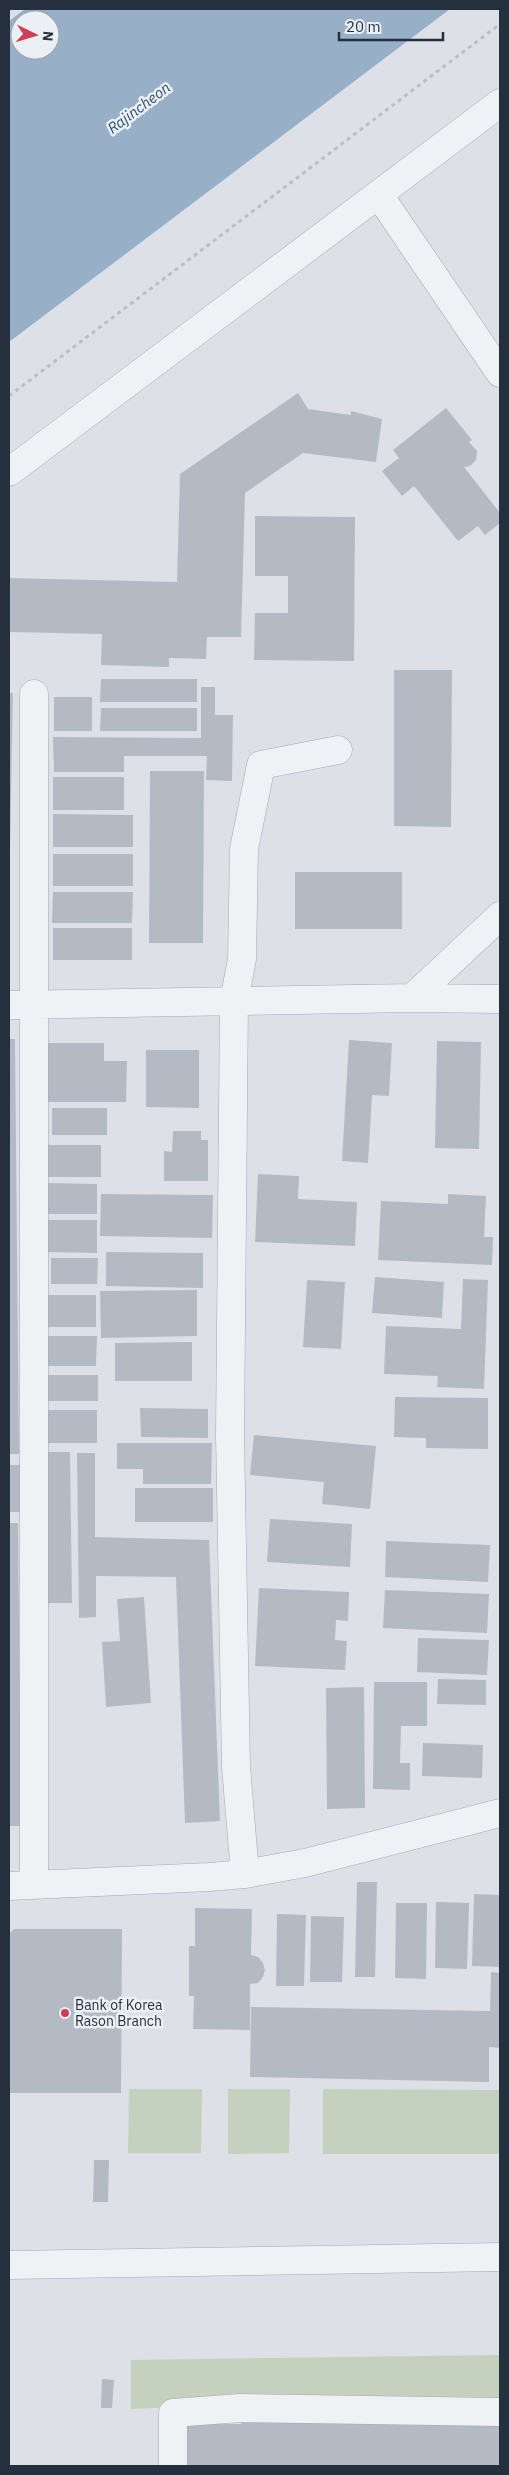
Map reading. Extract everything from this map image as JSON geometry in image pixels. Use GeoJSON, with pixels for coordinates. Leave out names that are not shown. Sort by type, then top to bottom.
{"type":"FeatureCollection","features":[{"type":"Feature","properties":{"kind":"street"},"geometry":{"type":"LineString","coordinates":[[9,472],[500,103]]}},
{"type":"Feature","properties":{"kind":"street"},"geometry":{"type":"LineString","coordinates":[[379,195],[500,372]]}},
{"type":"Feature","properties":{"kind":"street"},"geometry":{"type":"LineString","coordinates":[[34,694],[22,1005],[21,1885],[245,1874],[305,1862],[500,1813]]}},
{"type":"Feature","properties":{"kind":"street"},"geometry":{"type":"LineString","coordinates":[[245,1874],[236,1767],[230,1435],[234,1001],[242,959],[244,849],[261,765],[338,750]]}},
{"type":"Feature","properties":{"kind":"street"},"geometry":{"type":"LineString","coordinates":[[412,998],[500,916]]}},
{"type":"Feature","properties":{"kind":"street"},"geometry":{"type":"LineString","coordinates":[[22,1005],[412,998],[500,999]]}},
{"type":"Feature","properties":{"kind":"street"},"geometry":{"type":"LineString","coordinates":[[9,2265],[500,2257]]}},
{"type":"Feature","properties":{"kind":"street"},"geometry":{"type":"LineString","coordinates":[[173,2466],[173,2413],[240,2408],[500,2412]]}},
{"type":"Feature","properties":{"kind":"path"},"geometry":{"type":"LineString","coordinates":[[9,396],[500,24]]}},
{"type":"Feature","properties":{"kind":"green space"},"geometry":{"type":"Polygon","coordinates":[[[129,2089],[202,2089],[201,2153],[128,2153],[129,2089]]]}},
{"type":"Feature","properties":{"kind":"green space"},"geometry":{"type":"Polygon","coordinates":[[[228,2089],[290,2089],[289,2153],[228,2154],[228,2089]]]}},
{"type":"Feature","properties":{"kind":"green space"},"geometry":{"type":"Polygon","coordinates":[[[323,2089],[500,2090],[500,2154],[323,2154],[323,2089]]]}},
{"type":"Feature","properties":{"kind":"green space"},"geometry":{"type":"Polygon","coordinates":[[[500,2355],[500,2407],[248,2404],[131,2409],[131,2360],[500,2355]]]}},
{"type":"Feature","properties":{"kind":"water","name":"Rajincheon"},"geometry":{"type":"Polygon","coordinates":[[[25,9],[450,9],[9,342],[9,21],[10,60],[60,60],[60,10],[24,10],[25,9]]]}},
{"type":"Feature","properties":{"kind":"building"},"geometry":{"type":"Polygon","coordinates":[[[298,393],[308,409],[351,415],[351,411],[382,419],[376,462],[303,453],[245,493],[241,637],[207,637],[206,659],[169,658],[169,667],[101,665],[102,634],[9,632],[9,578],[177,582],[180,474],[298,393]]]}},
{"type":"Feature","properties":{"kind":"building"},"geometry":{"type":"Polygon","coordinates":[[[446,408],[472,440],[469,442],[477,451],[476,460],[470,466],[464,467],[500,513],[500,523],[485,535],[478,526],[458,541],[414,486],[402,496],[382,471],[399,458],[393,450],[446,408]]]}},
{"type":"Feature","properties":{"kind":"building"},"geometry":{"type":"Polygon","coordinates":[[[255,516],[355,517],[354,661],[254,660],[255,613],[288,613],[288,576],[255,576],[255,516]]]}},
{"type":"Feature","properties":{"kind":"building"},"geometry":{"type":"Polygon","coordinates":[[[394,670],[452,670],[451,827],[394,826],[394,670]]]}},
{"type":"Feature","properties":{"kind":"building"},"geometry":{"type":"Polygon","coordinates":[[[101,679],[197,679],[197,702],[100,702],[101,679]]]}},
{"type":"Feature","properties":{"kind":"building"},"geometry":{"type":"Polygon","coordinates":[[[201,687],[215,687],[215,715],[233,715],[232,781],[206,780],[207,756],[124,756],[124,772],[54,772],[53,737],[201,738],[201,687]]]}},
{"type":"Feature","properties":{"kind":"building"},"geometry":{"type":"Polygon","coordinates":[[[9,693],[13,693],[10,853],[9,853],[9,693]]]}},
{"type":"Feature","properties":{"kind":"building"},"geometry":{"type":"Polygon","coordinates":[[[54,697],[92,697],[92,731],[54,731],[54,697]]]}},
{"type":"Feature","properties":{"kind":"building"},"geometry":{"type":"Polygon","coordinates":[[[101,708],[197,708],[197,731],[100,731],[101,708]]]}},
{"type":"Feature","properties":{"kind":"building"},"geometry":{"type":"Polygon","coordinates":[[[150,771],[204,771],[203,943],[149,943],[150,771]]]}},
{"type":"Feature","properties":{"kind":"building"},"geometry":{"type":"Polygon","coordinates":[[[53,777],[124,777],[124,810],[53,810],[53,777]]]}},
{"type":"Feature","properties":{"kind":"building"},"geometry":{"type":"Polygon","coordinates":[[[53,814],[133,815],[133,847],[53,847],[53,814]]]}},
{"type":"Feature","properties":{"kind":"building"},"geometry":{"type":"Polygon","coordinates":[[[53,854],[133,854],[133,886],[53,886],[53,854]]]}},
{"type":"Feature","properties":{"kind":"building"},"geometry":{"type":"Polygon","coordinates":[[[295,872],[402,872],[402,929],[295,929],[295,872]]]}},
{"type":"Feature","properties":{"kind":"building"},"geometry":{"type":"Polygon","coordinates":[[[53,892],[133,892],[132,923],[52,923],[53,892]]]}},
{"type":"Feature","properties":{"kind":"building"},"geometry":{"type":"Polygon","coordinates":[[[53,928],[132,928],[132,960],[53,960],[53,928]]]}},
{"type":"Feature","properties":{"kind":"building"},"geometry":{"type":"Polygon","coordinates":[[[9,1039],[15,1039],[19,1454],[9,1454],[9,1039]]]}},
{"type":"Feature","properties":{"kind":"building"},"geometry":{"type":"Polygon","coordinates":[[[349,1040],[392,1043],[389,1096],[372,1095],[368,1163],[342,1161],[349,1040]]]}},
{"type":"Feature","properties":{"kind":"building"},"geometry":{"type":"Polygon","coordinates":[[[437,1041],[481,1042],[479,1149],[435,1148],[437,1041]]]}},
{"type":"Feature","properties":{"kind":"building"},"geometry":{"type":"Polygon","coordinates":[[[44,1043],[104,1043],[104,1061],[127,1061],[126,1102],[44,1102],[44,1043]]]}},
{"type":"Feature","properties":{"kind":"building"},"geometry":{"type":"Polygon","coordinates":[[[146,1050],[199,1050],[199,1108],[146,1107],[146,1050]]]}},
{"type":"Feature","properties":{"kind":"building"},"geometry":{"type":"Polygon","coordinates":[[[52,1108],[107,1108],[107,1135],[52,1135],[52,1108]]]}},
{"type":"Feature","properties":{"kind":"building"},"geometry":{"type":"Polygon","coordinates":[[[173,1131],[201,1131],[201,1140],[208,1140],[208,1181],[164,1181],[164,1151],[172,1152],[173,1131]]]}},
{"type":"Feature","properties":{"kind":"building"},"geometry":{"type":"Polygon","coordinates":[[[43,1145],[101,1145],[101,1177],[43,1177],[43,1145]]]}},
{"type":"Feature","properties":{"kind":"building"},"geometry":{"type":"Polygon","coordinates":[[[258,1174],[299,1176],[298,1199],[357,1202],[355,1246],[255,1242],[258,1174]]]}},
{"type":"Feature","properties":{"kind":"building"},"geometry":{"type":"Polygon","coordinates":[[[47,1183],[97,1184],[97,1214],[46,1214],[47,1183]]]}},
{"type":"Feature","properties":{"kind":"building"},"geometry":{"type":"Polygon","coordinates":[[[101,1194],[213,1195],[212,1238],[100,1236],[101,1194]]]}},
{"type":"Feature","properties":{"kind":"building"},"geometry":{"type":"Polygon","coordinates":[[[448,1194],[486,1196],[484,1237],[493,1237],[492,1265],[378,1260],[381,1201],[448,1204],[448,1194]]]}},
{"type":"Feature","properties":{"kind":"building"},"geometry":{"type":"Polygon","coordinates":[[[47,1220],[97,1220],[97,1253],[47,1252],[47,1220]]]}},
{"type":"Feature","properties":{"kind":"building"},"geometry":{"type":"Polygon","coordinates":[[[106,1252],[203,1253],[203,1288],[106,1286],[106,1252]]]}},
{"type":"Feature","properties":{"kind":"building"},"geometry":{"type":"Polygon","coordinates":[[[51,1258],[98,1258],[97,1284],[51,1284],[51,1258]]]}},
{"type":"Feature","properties":{"kind":"building"},"geometry":{"type":"Polygon","coordinates":[[[375,1277],[444,1282],[442,1318],[372,1313],[375,1277]]]}},
{"type":"Feature","properties":{"kind":"building"},"geometry":{"type":"Polygon","coordinates":[[[463,1279],[488,1280],[484,1389],[437,1387],[438,1376],[384,1374],[386,1326],[461,1329],[463,1279]]]}},
{"type":"Feature","properties":{"kind":"building"},"geometry":{"type":"Polygon","coordinates":[[[307,1280],[345,1282],[341,1349],[303,1347],[307,1280]]]}},
{"type":"Feature","properties":{"kind":"building"},"geometry":{"type":"Polygon","coordinates":[[[197,1290],[197,1336],[101,1338],[100,1291],[197,1290]]]}},
{"type":"Feature","properties":{"kind":"building"},"geometry":{"type":"Polygon","coordinates":[[[43,1295],[96,1295],[96,1327],[43,1327],[43,1295]]]}},
{"type":"Feature","properties":{"kind":"building"},"geometry":{"type":"Polygon","coordinates":[[[45,1336],[97,1336],[96,1366],[45,1366],[45,1336]]]}},
{"type":"Feature","properties":{"kind":"building"},"geometry":{"type":"Polygon","coordinates":[[[192,1342],[192,1381],[115,1381],[115,1343],[192,1342]]]}},
{"type":"Feature","properties":{"kind":"building"},"geometry":{"type":"Polygon","coordinates":[[[46,1375],[98,1375],[98,1401],[46,1401],[46,1375]]]}},
{"type":"Feature","properties":{"kind":"building"},"geometry":{"type":"Polygon","coordinates":[[[395,1397],[488,1398],[488,1449],[426,1448],[426,1438],[394,1437],[395,1397]]]}},
{"type":"Feature","properties":{"kind":"building"},"geometry":{"type":"Polygon","coordinates":[[[140,1408],[208,1409],[208,1438],[141,1437],[140,1408]]]}},
{"type":"Feature","properties":{"kind":"building"},"geometry":{"type":"Polygon","coordinates":[[[48,1410],[97,1410],[97,1443],[48,1443],[48,1410]]]}},
{"type":"Feature","properties":{"kind":"building"},"geometry":{"type":"Polygon","coordinates":[[[254,1435],[376,1446],[370,1509],[322,1504],[324,1482],[250,1475],[254,1435]]]}},
{"type":"Feature","properties":{"kind":"building"},"geometry":{"type":"Polygon","coordinates":[[[117,1443],[212,1443],[211,1484],[143,1484],[143,1469],[117,1469],[117,1443]]]}},
{"type":"Feature","properties":{"kind":"building"},"geometry":{"type":"Polygon","coordinates":[[[46,1452],[70,1452],[72,1603],[48,1603],[46,1452]]]}},
{"type":"Feature","properties":{"kind":"building"},"geometry":{"type":"Polygon","coordinates":[[[77,1453],[95,1453],[95,1537],[209,1540],[220,1821],[185,1823],[176,1577],[96,1576],[96,1617],[79,1618],[77,1453]]]}},
{"type":"Feature","properties":{"kind":"building"},"geometry":{"type":"Polygon","coordinates":[[[9,1465],[23,1465],[23,1512],[9,1512],[9,1465]]]}},
{"type":"Feature","properties":{"kind":"building"},"geometry":{"type":"Polygon","coordinates":[[[135,1488],[213,1488],[213,1522],[135,1522],[135,1488]]]}},
{"type":"Feature","properties":{"kind":"building"},"geometry":{"type":"Polygon","coordinates":[[[270,1519],[352,1524],[350,1567],[267,1562],[270,1519]]]}},
{"type":"Feature","properties":{"kind":"building"},"geometry":{"type":"Polygon","coordinates":[[[9,1523],[18,1523],[21,1826],[9,1826],[9,1523]]]}},
{"type":"Feature","properties":{"kind":"building"},"geometry":{"type":"Polygon","coordinates":[[[386,1541],[490,1545],[488,1582],[385,1577],[386,1541]]]}},
{"type":"Feature","properties":{"kind":"building"},"geometry":{"type":"Polygon","coordinates":[[[259,1588],[349,1592],[348,1621],[336,1620],[335,1640],[347,1641],[345,1670],[255,1666],[259,1588]]]}},
{"type":"Feature","properties":{"kind":"building"},"geometry":{"type":"Polygon","coordinates":[[[385,1590],[489,1594],[487,1633],[383,1628],[385,1590]]]}},
{"type":"Feature","properties":{"kind":"building"},"geometry":{"type":"Polygon","coordinates":[[[144,1597],[151,1703],[106,1707],[102,1642],[120,1641],[117,1599],[144,1597]]]}},
{"type":"Feature","properties":{"kind":"building"},"geometry":{"type":"Polygon","coordinates":[[[418,1638],[489,1640],[487,1675],[417,1672],[418,1638]]]}},
{"type":"Feature","properties":{"kind":"building"},"geometry":{"type":"Polygon","coordinates":[[[438,1679],[486,1680],[486,1705],[437,1704],[438,1679]]]}},
{"type":"Feature","properties":{"kind":"building"},"geometry":{"type":"Polygon","coordinates":[[[374,1682],[427,1682],[427,1726],[401,1726],[400,1763],[410,1763],[410,1790],[373,1789],[374,1682]]]}},
{"type":"Feature","properties":{"kind":"building"},"geometry":{"type":"Polygon","coordinates":[[[364,1687],[365,1808],[327,1809],[326,1688],[364,1687]]]}},
{"type":"Feature","properties":{"kind":"building"},"geometry":{"type":"Polygon","coordinates":[[[423,1743],[483,1745],[482,1778],[422,1776],[423,1743]]]}},
{"type":"Feature","properties":{"kind":"building"},"geometry":{"type":"Polygon","coordinates":[[[357,1882],[377,1882],[375,1977],[355,1977],[357,1882]]]}},
{"type":"Feature","properties":{"kind":"building"},"geometry":{"type":"Polygon","coordinates":[[[474,1894],[500,1895],[500,1967],[472,1966],[474,1894]]]}},
{"type":"Feature","properties":{"kind":"building"},"geometry":{"type":"Polygon","coordinates":[[[436,1902],[469,1903],[467,1969],[435,1968],[436,1902]]]}},
{"type":"Feature","properties":{"kind":"building"},"geometry":{"type":"Polygon","coordinates":[[[396,1903],[427,1903],[426,1979],[395,1978],[396,1903]]]}},
{"type":"Feature","properties":{"kind":"building"},"geometry":{"type":"Polygon","coordinates":[[[195,1908],[252,1909],[251,1955],[258,1957],[263,1963],[265,1970],[263,1977],[258,1983],[250,1984],[250,2030],[193,2029],[194,1996],[189,1996],[189,1946],[195,1946],[195,1908]]]}},
{"type":"Feature","properties":{"kind":"building"},"geometry":{"type":"Polygon","coordinates":[[[277,1914],[306,1915],[304,1986],[276,1986],[277,1914]]]}},
{"type":"Feature","properties":{"kind":"building"},"geometry":{"type":"Polygon","coordinates":[[[311,1916],[344,1917],[342,1982],[310,1982],[311,1916]]]}},
{"type":"Feature","properties":{"kind":"building","name":"Bank of Korea Rason Branch"},"geometry":{"type":"Polygon","coordinates":[[[14,1929],[122,1929],[121,2093],[9,2093],[9,1934],[14,1929]]]}},
{"type":"Feature","properties":{"kind":"building"},"geometry":{"type":"Polygon","coordinates":[[[491,1972],[500,1973],[500,2048],[489,2047],[489,2082],[250,2077],[251,2007],[490,2011],[491,1972]]]}},
{"type":"Feature","properties":{"kind":"building"},"geometry":{"type":"Polygon","coordinates":[[[94,2160],[109,2160],[108,2202],[93,2202],[94,2160]]]}},
{"type":"Feature","properties":{"kind":"building"},"geometry":{"type":"Polygon","coordinates":[[[102,2379],[114,2380],[112,2408],[101,2408],[102,2379]]]}},
{"type":"Feature","properties":{"kind":"building"},"geometry":{"type":"Polygon","coordinates":[[[241,2414],[500,2419],[500,2466],[184,2466],[184,2424],[241,2424],[241,2414]]]}},
{"type":"Feature","properties":{"kind":"place","name":"Bank of Korea Rason Branch"},"geometry":{"type":"Point","coordinates":[65,2013]}}]}
